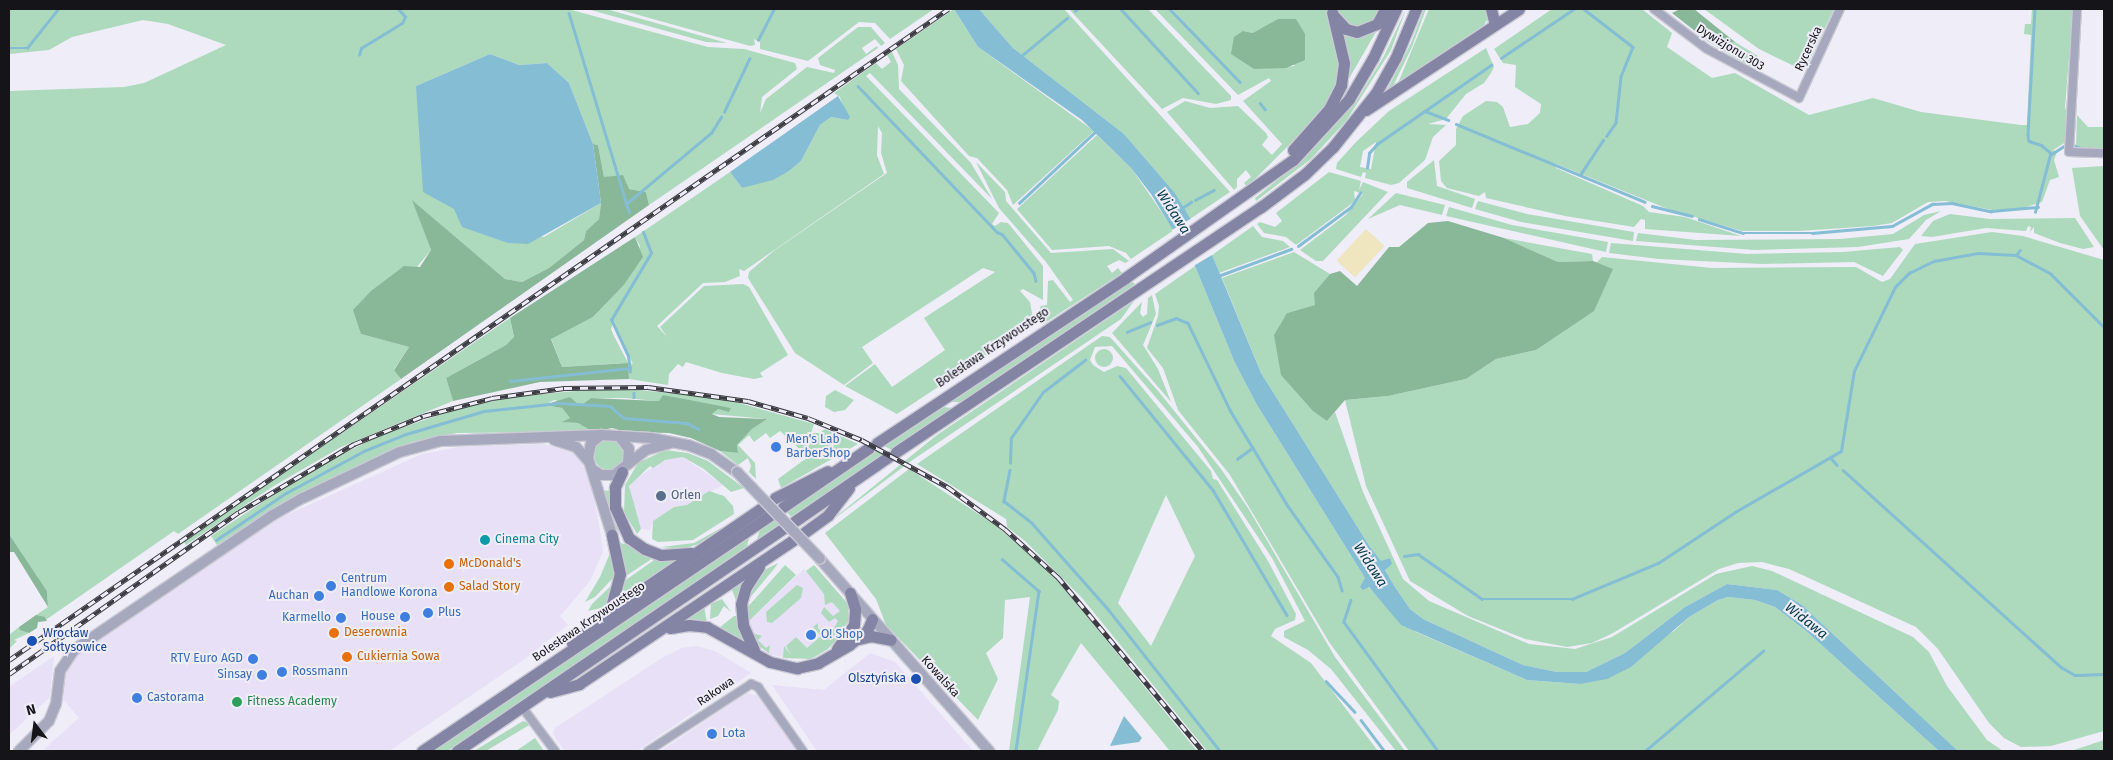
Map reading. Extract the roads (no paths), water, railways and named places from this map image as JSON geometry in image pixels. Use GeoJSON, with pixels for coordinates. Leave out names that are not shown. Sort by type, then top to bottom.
{"type":"FeatureCollection","features":[{"type":"Feature","properties":{"kind":"main road"},"geometry":{"type":"LineString","coordinates":[[1332,11],[1341,26],[1357,32],[1377,24],[1385,9]]}},
{"type":"Feature","properties":{"kind":"main road"},"geometry":{"type":"LineString","coordinates":[[1252,192],[1301,154],[1349,99],[1373,58],[1396,9]]}},
{"type":"Feature","properties":{"kind":"main road"},"geometry":{"type":"LineString","coordinates":[[795,521],[1261,207],[1316,165],[1361,114],[1396,56],[1416,9]]}},
{"type":"Feature","properties":{"kind":"main road"},"geometry":{"type":"LineString","coordinates":[[1491,9],[1494,25]]}},
{"type":"Feature","properties":{"kind":"main road"},"geometry":{"type":"LineString","coordinates":[[1361,114],[1519,9]]}},
{"type":"Feature","properties":{"kind":"main road"},"geometry":{"type":"LineString","coordinates":[[1252,192],[1312,129],[1338,92],[1344,64],[1332,11]]}},
{"type":"Feature","properties":{"kind":"main road","name":"Bolesława Krzywoustego"},"geometry":{"type":"LineString","coordinates":[[779,503],[806,479],[846,464],[1252,192]]}},
{"type":"Feature","properties":{"kind":"main road"},"geometry":{"type":"LineString","coordinates":[[625,468],[615,486],[615,507],[620,523],[630,539],[645,549],[666,556],[698,551]]}},
{"type":"Feature","properties":{"kind":"main road"},"geometry":{"type":"LineString","coordinates":[[805,532],[828,515],[855,481]]}},
{"type":"Feature","properties":{"kind":"main road","name":"Bolesława Krzywoustego"},"geometry":{"type":"LineString","coordinates":[[422,751],[554,662],[767,511],[698,551]]}},
{"type":"Feature","properties":{"kind":"main road"},"geometry":{"type":"LineString","coordinates":[[457,751],[783,529]]}},
{"type":"Feature","properties":{"kind":"main road"},"geometry":{"type":"LineString","coordinates":[[609,612],[620,574],[612,535]]}},
{"type":"Feature","properties":{"kind":"main road"},"geometry":{"type":"LineString","coordinates":[[539,696],[579,684],[793,540]]}},
{"type":"Feature","properties":{"kind":"main road"},"geometry":{"type":"LineString","coordinates":[[554,662],[609,612],[698,551]]}},
{"type":"Feature","properties":{"kind":"main road"},"geometry":{"type":"LineString","coordinates":[[754,650],[742,622],[741,604],[746,587],[763,561]]}},
{"type":"Feature","properties":{"kind":"main road"},"geometry":{"type":"LineString","coordinates":[[834,653],[853,629],[855,609],[850,593]]}},
{"type":"Feature","properties":{"kind":"main road"},"geometry":{"type":"LineString","coordinates":[[661,630],[680,625],[702,626],[754,650],[770,662],[792,668],[812,665],[858,639],[867,631],[872,619]]}},
{"type":"Feature","properties":{"kind":"main road"},"geometry":{"type":"LineString","coordinates":[[858,639],[871,636],[891,640]]}},
{"type":"Feature","properties":{"kind":"street","name":"Dywizjonu 303"},"geometry":{"type":"LineString","coordinates":[[1654,9],[1707,49],[1799,98]]}},
{"type":"Feature","properties":{"kind":"street","name":"Rycerska"},"geometry":{"type":"LineString","coordinates":[[1799,98],[1840,9]]}},
{"type":"Feature","properties":{"kind":"street"},"geometry":{"type":"LineString","coordinates":[[2077,9],[2069,152],[2104,153]]}},
{"type":"Feature","properties":{"kind":"street"},"geometry":{"type":"LineString","coordinates":[[601,435],[589,447],[591,465],[612,535]]}},
{"type":"Feature","properties":{"kind":"street"},"geometry":{"type":"LineString","coordinates":[[15,751],[22,748],[52,714],[60,671],[74,650],[273,515],[400,452],[440,441],[618,436],[630,449],[625,468]]}},
{"type":"Feature","properties":{"kind":"street","name":"Kowalska"},"geometry":{"type":"LineString","coordinates":[[618,436],[678,442],[711,454],[737,472],[820,559],[989,751]]}},
{"type":"Feature","properties":{"kind":"street"},"geometry":{"type":"LineString","coordinates":[[538,437],[575,446],[591,465],[606,476],[625,468],[650,448],[678,442]]}},
{"type":"Feature","properties":{"kind":"street","name":"Rakowa"},"geometry":{"type":"LineString","coordinates":[[648,751],[751,684],[758,687],[803,751]]}},
{"type":"Feature","properties":{"kind":"street"},"geometry":{"type":"LineString","coordinates":[[522,707],[555,751]]}},
{"type":"Feature","properties":{"kind":"water","name":"Widawa"},"geometry":{"type":"Polygon","coordinates":[[[954,9],[979,9],[1013,48],[1124,134],[1175,193],[1212,255],[1261,373],[1370,547],[1381,561],[1390,558],[1392,564],[1385,570],[1410,609],[1423,619],[1523,665],[1557,672],[1586,672],[1625,653],[1685,607],[1727,584],[1777,590],[1802,605],[1958,751],[1939,751],[1806,631],[1775,607],[1755,600],[1728,597],[1718,600],[1689,617],[1631,667],[1607,679],[1580,684],[1527,680],[1401,625],[1369,587],[1363,590],[1360,587],[1365,578],[1257,405],[1235,363],[1195,266],[1151,194],[1131,168],[1082,120],[978,47],[954,9]]]}},
{"type":"Feature","properties":{"kind":"water"},"geometry":{"type":"Polygon","coordinates":[[[490,54],[519,65],[547,63],[569,83],[593,144],[601,203],[528,244],[508,243],[462,227],[454,209],[423,192],[416,86],[490,54]]]}},
{"type":"Feature","properties":{"kind":"water"},"geometry":{"type":"Polygon","coordinates":[[[838,96],[850,117],[848,120],[831,117],[820,125],[801,161],[789,171],[773,180],[742,188],[730,172],[838,96]]]}},
{"type":"Feature","properties":{"kind":"water"},"geometry":{"type":"Polygon","coordinates":[[[1124,716],[1142,738],[1139,742],[1110,746],[1124,716]]]}},
{"type":"Feature","properties":{"kind":"waterway"},"geometry":{"type":"LineString","coordinates":[[9,48],[27,48],[58,9]]}},
{"type":"Feature","properties":{"kind":"waterway"},"geometry":{"type":"LineString","coordinates":[[359,55],[361,48],[402,23],[405,17],[398,9]]}},
{"type":"Feature","properties":{"kind":"waterway"},"geometry":{"type":"LineString","coordinates":[[758,40],[774,9]]}},
{"type":"Feature","properties":{"kind":"waterway"},"geometry":{"type":"LineString","coordinates":[[1121,9],[1198,93]]}},
{"type":"Feature","properties":{"kind":"waterway"},"geometry":{"type":"LineString","coordinates":[[1170,9],[1240,82]]}},
{"type":"Feature","properties":{"kind":"waterway"},"geometry":{"type":"LineString","coordinates":[[1501,58],[1574,9]]}},
{"type":"Feature","properties":{"kind":"waterway"},"geometry":{"type":"LineString","coordinates":[[1584,9],[1633,47],[1621,77],[1616,123],[1607,136]]}},
{"type":"Feature","properties":{"kind":"waterway"},"geometry":{"type":"LineString","coordinates":[[2035,9],[2028,135],[2029,141],[2041,145],[2051,153]]}},
{"type":"Feature","properties":{"kind":"waterway"},"geometry":{"type":"LineString","coordinates":[[569,13],[629,212]]}},
{"type":"Feature","properties":{"kind":"waterway"},"geometry":{"type":"LineString","coordinates":[[1020,57],[1067,18]]}},
{"type":"Feature","properties":{"kind":"waterway"},"geometry":{"type":"LineString","coordinates":[[724,112],[749,59]]}},
{"type":"Feature","properties":{"kind":"waterway"},"geometry":{"type":"LineString","coordinates":[[1367,168],[1369,153],[1377,144],[1491,65]]}},
{"type":"Feature","properties":{"kind":"waterway"},"geometry":{"type":"LineString","coordinates":[[858,86],[997,232],[1002,234],[1034,273],[1036,281]]}},
{"type":"Feature","properties":{"kind":"waterway"},"geometry":{"type":"LineString","coordinates":[[1260,103],[1265,109]]}},
{"type":"Feature","properties":{"kind":"waterway"},"geometry":{"type":"LineString","coordinates":[[1425,111],[1448,120]]}},
{"type":"Feature","properties":{"kind":"waterway"},"geometry":{"type":"LineString","coordinates":[[626,204],[711,133],[721,117]]}},
{"type":"Feature","properties":{"kind":"waterway"},"geometry":{"type":"LineString","coordinates":[[1456,124],[1645,202]]}},
{"type":"Feature","properties":{"kind":"waterway"},"geometry":{"type":"LineString","coordinates":[[1019,203],[1096,131]]}},
{"type":"Feature","properties":{"kind":"waterway"},"geometry":{"type":"LineString","coordinates":[[1580,175],[1603,140]]}},
{"type":"Feature","properties":{"kind":"waterway"},"geometry":{"type":"LineString","coordinates":[[2073,145],[2083,149]]}},
{"type":"Feature","properties":{"kind":"waterway"},"geometry":{"type":"LineString","coordinates":[[2035,212],[2050,155],[2064,146]]}},
{"type":"Feature","properties":{"kind":"waterway"},"geometry":{"type":"LineString","coordinates":[[1195,200],[1214,190]]}},
{"type":"Feature","properties":{"kind":"waterway"},"geometry":{"type":"LineString","coordinates":[[1298,246],[1351,207],[1360,193]]}},
{"type":"Feature","properties":{"kind":"waterway","name":"Widawa"},"geometry":{"type":"LineString","coordinates":[[1182,208],[1191,202]]}},
{"type":"Feature","properties":{"kind":"waterway"},"geometry":{"type":"LineString","coordinates":[[1699,219],[1743,233],[1812,233],[1892,226],[1932,204],[1952,203],[1991,211],[2038,207]]}},
{"type":"Feature","properties":{"kind":"waterway"},"geometry":{"type":"LineString","coordinates":[[1652,206],[1692,216]]}},
{"type":"Feature","properties":{"kind":"waterway"},"geometry":{"type":"LineString","coordinates":[[630,372],[628,356],[611,320],[651,253],[643,232]]}},
{"type":"Feature","properties":{"kind":"waterway"},"geometry":{"type":"LineString","coordinates":[[1218,276],[1291,249]]}},
{"type":"Feature","properties":{"kind":"waterway"},"geometry":{"type":"LineString","coordinates":[[2016,255],[2020,250]]}},
{"type":"Feature","properties":{"kind":"waterway"},"geometry":{"type":"LineString","coordinates":[[1404,556],[1418,554],[1482,599],[1572,599],[1658,563],[1735,512],[1841,451],[1854,371],[1895,287],[1909,273],[1934,261],[1978,253],[2016,255],[2051,274],[2104,327]]}},
{"type":"Feature","properties":{"kind":"waterway"},"geometry":{"type":"LineString","coordinates":[[1157,325],[1176,318],[1188,323],[1230,410],[1288,506],[1338,577],[1342,590]]}},
{"type":"Feature","properties":{"kind":"waterway"},"geometry":{"type":"LineString","coordinates":[[1127,332],[1150,322]]}},
{"type":"Feature","properties":{"kind":"waterway"},"geometry":{"type":"LineString","coordinates":[[1010,463],[1011,438],[1043,392],[1085,360]]}},
{"type":"Feature","properties":{"kind":"waterway"},"geometry":{"type":"LineString","coordinates":[[510,381],[630,368]]}},
{"type":"Feature","properties":{"kind":"waterway"},"geometry":{"type":"LineString","coordinates":[[1120,376],[1213,490],[1287,615]]}},
{"type":"Feature","properties":{"kind":"waterway"},"geometry":{"type":"LineString","coordinates":[[216,540],[286,493],[364,451],[406,434],[484,411],[559,403],[610,406],[624,418],[687,423],[699,429]]}},
{"type":"Feature","properties":{"kind":"waterway"},"geometry":{"type":"LineString","coordinates":[[1237,459],[1252,448]]}},
{"type":"Feature","properties":{"kind":"waterway"},"geometry":{"type":"LineString","coordinates":[[1831,458],[1837,465]]}},
{"type":"Feature","properties":{"kind":"waterway"},"geometry":{"type":"LineString","coordinates":[[1010,470],[1004,501],[1032,523],[1108,609],[1220,751]]}},
{"type":"Feature","properties":{"kind":"waterway"},"geometry":{"type":"LineString","coordinates":[[1843,470],[2061,667],[2075,675],[2104,674]]}},
{"type":"Feature","properties":{"kind":"waterway"},"geometry":{"type":"LineString","coordinates":[[1002,559],[1039,591],[1016,751]]}},
{"type":"Feature","properties":{"kind":"waterway"},"geometry":{"type":"LineString","coordinates":[[1351,600],[1344,622],[1438,751]]}},
{"type":"Feature","properties":{"kind":"waterway"},"geometry":{"type":"LineString","coordinates":[[1645,751],[1763,651]]}},
{"type":"Feature","properties":{"kind":"waterway"},"geometry":{"type":"LineString","coordinates":[[1326,681],[1355,712]]}},
{"type":"Feature","properties":{"kind":"waterway"},"geometry":{"type":"LineString","coordinates":[[1361,720],[1384,751]]}},
{"type":"Feature","properties":{"kind":"railway"},"geometry":{"type":"LineString","coordinates":[[9,660],[948,9]]}},
{"type":"Feature","properties":{"kind":"railway"},"geometry":{"type":"LineString","coordinates":[[9,674],[239,512],[354,444],[423,416],[492,398],[564,388],[648,387],[748,401],[808,418],[862,440],[948,487],[1005,529],[1058,577],[1203,751]]}},
{"type":"Feature","properties":{"kind":"place","name":"Men's Lab BarberShop"},"geometry":{"type":"Point","coordinates":[776,447]}},
{"type":"Feature","properties":{"kind":"place","name":"Orlen"},"geometry":{"type":"Point","coordinates":[661,496]}},
{"type":"Feature","properties":{"kind":"place","name":"Cinema City"},"geometry":{"type":"Point","coordinates":[485,540]}},
{"type":"Feature","properties":{"kind":"place","name":"McDonald's"},"geometry":{"type":"Point","coordinates":[449,564]}},
{"type":"Feature","properties":{"kind":"place","name":"Centrum Handlowe Korona"},"geometry":{"type":"Point","coordinates":[331,586]}},
{"type":"Feature","properties":{"kind":"place","name":"Salad Story"},"geometry":{"type":"Point","coordinates":[449,587]}},
{"type":"Feature","properties":{"kind":"place","name":"Auchan"},"geometry":{"type":"Point","coordinates":[319,596]}},
{"type":"Feature","properties":{"kind":"place","name":"Plus"},"geometry":{"type":"Point","coordinates":[428,613]}},
{"type":"Feature","properties":{"kind":"place","name":"House"},"geometry":{"type":"Point","coordinates":[405,617]}},
{"type":"Feature","properties":{"kind":"place","name":"Karmello"},"geometry":{"type":"Point","coordinates":[341,618]}},
{"type":"Feature","properties":{"kind":"place","name":"Deserownia"},"geometry":{"type":"Point","coordinates":[334,633]}},
{"type":"Feature","properties":{"kind":"place","name":"O! Shop"},"geometry":{"type":"Point","coordinates":[811,635]}},
{"type":"Feature","properties":{"kind":"place","name":"Wrocław Sołtysowice"},"geometry":{"type":"Point","coordinates":[32,641]}},
{"type":"Feature","properties":{"kind":"place","name":"Cukiernia Sowa"},"geometry":{"type":"Point","coordinates":[347,657]}},
{"type":"Feature","properties":{"kind":"place","name":"RTV Euro AGD"},"geometry":{"type":"Point","coordinates":[253,659]}},
{"type":"Feature","properties":{"kind":"place","name":"Rossmann"},"geometry":{"type":"Point","coordinates":[282,672]}},
{"type":"Feature","properties":{"kind":"place","name":"Sinsay"},"geometry":{"type":"Point","coordinates":[262,675]}},
{"type":"Feature","properties":{"kind":"place","name":"Olsztyńska"},"geometry":{"type":"Point","coordinates":[916,679]}},
{"type":"Feature","properties":{"kind":"place","name":"Castorama"},"geometry":{"type":"Point","coordinates":[137,698]}},
{"type":"Feature","properties":{"kind":"place","name":"Fitness Academy"},"geometry":{"type":"Point","coordinates":[237,702]}},
{"type":"Feature","properties":{"kind":"place","name":"Lota"},"geometry":{"type":"Point","coordinates":[712,734]}}]}
